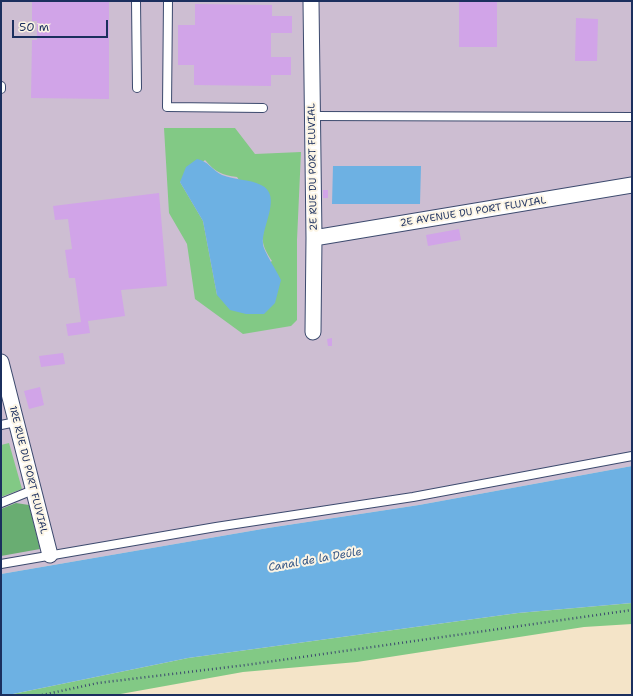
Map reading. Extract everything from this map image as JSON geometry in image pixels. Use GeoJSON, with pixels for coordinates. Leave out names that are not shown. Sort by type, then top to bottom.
{"type":"FeatureCollection","features":[{"type":"Feature","properties":{"kind":"street","name":"2E RUE DU PORT FLUVIAL"},"geometry":{"type":"LineString","coordinates":[[311,1],[314,238],[313,332]]}},
{"type":"Feature","properties":{"kind":"street","name":"2E AVENUE DU PORT FLUVIAL"},"geometry":{"type":"LineString","coordinates":[[314,238],[632,185]]}},
{"type":"Feature","properties":{"kind":"street","name":"1RE RUE DU PORT FLUVIAL"},"geometry":{"type":"LineString","coordinates":[[1,362],[50,555]]}},
{"type":"Feature","properties":{"kind":"lane"},"geometry":{"type":"LineString","coordinates":[[136,1],[137,88]]}},
{"type":"Feature","properties":{"kind":"lane"},"geometry":{"type":"LineString","coordinates":[[168,1],[167,107],[263,108]]}},
{"type":"Feature","properties":{"kind":"lane"},"geometry":{"type":"LineString","coordinates":[[312,116],[632,117]]}},
{"type":"Feature","properties":{"kind":"lane"},"geometry":{"type":"LineString","coordinates":[[1,425],[16,422]]}},
{"type":"Feature","properties":{"kind":"lane"},"geometry":{"type":"LineString","coordinates":[[1,564],[216,527],[413,497],[632,456]]}},
{"type":"Feature","properties":{"kind":"lane"},"geometry":{"type":"LineString","coordinates":[[1,503],[33,490]]}},
{"type":"Feature","properties":{"kind":"path"},"geometry":{"type":"LineString","coordinates":[[42,695],[98,683],[246,665],[632,610]]}},
{"type":"Feature","properties":{"kind":"shaded area"},"geometry":{"type":"Polygon","coordinates":[[[1,1],[632,1],[632,466],[419,505],[268,528],[1,574],[1,1]]]}},
{"type":"Feature","properties":{"kind":"green space"},"geometry":{"type":"Polygon","coordinates":[[[164,128],[235,128],[255,154],[301,152],[297,240],[297,320],[291,326],[243,334],[195,299],[187,244],[169,213],[164,128]],[[205,160],[180,182],[203,221],[217,295],[272,261],[263,242],[263,232],[266,220],[237,177],[219,172],[205,160]]]}},
{"type":"Feature","properties":{"kind":"green space"},"geometry":{"type":"Polygon","coordinates":[[[9,443],[22,489],[1,497],[1,445],[9,443]]]}},
{"type":"Feature","properties":{"kind":"green space"},"geometry":{"type":"Polygon","coordinates":[[[16,503],[29,505],[40,549],[1,556],[1,509],[16,503]]]}},
{"type":"Feature","properties":{"kind":"green space"},"geometry":{"type":"Polygon","coordinates":[[[632,603],[632,624],[584,627],[357,662],[243,672],[115,695],[8,695],[188,658],[518,613],[632,603]]]}},
{"type":"Feature","properties":{"kind":"water"},"geometry":{"type":"Polygon","coordinates":[[[197,159],[201,160],[222,175],[261,185],[267,190],[270,196],[270,212],[263,237],[263,244],[265,251],[281,280],[275,303],[264,314],[246,314],[230,310],[217,295],[203,221],[180,182],[186,167],[197,159]]]}},
{"type":"Feature","properties":{"kind":"water"},"geometry":{"type":"Polygon","coordinates":[[[333,166],[421,166],[420,204],[332,204],[333,166]]]}},
{"type":"Feature","properties":{"kind":"water","name":"Canal de la Deûle"},"geometry":{"type":"Polygon","coordinates":[[[632,466],[632,603],[518,613],[188,658],[8,695],[1,695],[1,574],[268,528],[419,505],[632,466]]]}},
{"type":"Feature","properties":{"kind":"building"},"geometry":{"type":"Polygon","coordinates":[[[32,1],[109,1],[109,99],[31,98],[32,40],[37,40],[37,21],[32,21],[32,1]]]}},
{"type":"Feature","properties":{"kind":"building"},"geometry":{"type":"Polygon","coordinates":[[[459,1],[497,1],[497,47],[459,47],[459,1]]]}},
{"type":"Feature","properties":{"kind":"building"},"geometry":{"type":"Polygon","coordinates":[[[195,4],[272,5],[272,16],[292,16],[292,33],[271,33],[271,57],[291,57],[291,75],[271,75],[271,86],[194,85],[194,65],[178,65],[178,25],[195,25],[195,4]]]}},
{"type":"Feature","properties":{"kind":"building"},"geometry":{"type":"Polygon","coordinates":[[[576,18],[598,19],[597,61],[575,61],[576,18]]]}},
{"type":"Feature","properties":{"kind":"building"},"geometry":{"type":"Polygon","coordinates":[[[323,190],[328,190],[328,198],[323,198],[323,190]]]}},
{"type":"Feature","properties":{"kind":"building"},"geometry":{"type":"Polygon","coordinates":[[[159,193],[167,286],[121,290],[125,316],[88,321],[90,333],[68,336],[66,324],[81,322],[75,278],[69,278],[65,250],[72,249],[68,219],[55,220],[53,206],[159,193]]]}},
{"type":"Feature","properties":{"kind":"building"},"geometry":{"type":"Polygon","coordinates":[[[459,229],[461,240],[428,246],[426,235],[459,229]]]}},
{"type":"Feature","properties":{"kind":"building"},"geometry":{"type":"Polygon","coordinates":[[[332,338],[332,346],[328,346],[327,339],[332,338]]]}},
{"type":"Feature","properties":{"kind":"building"},"geometry":{"type":"Polygon","coordinates":[[[63,353],[65,364],[41,367],[39,356],[63,353]]]}},
{"type":"Feature","properties":{"kind":"building"},"geometry":{"type":"Polygon","coordinates":[[[40,387],[44,405],[29,409],[24,391],[40,387]]]}}]}
